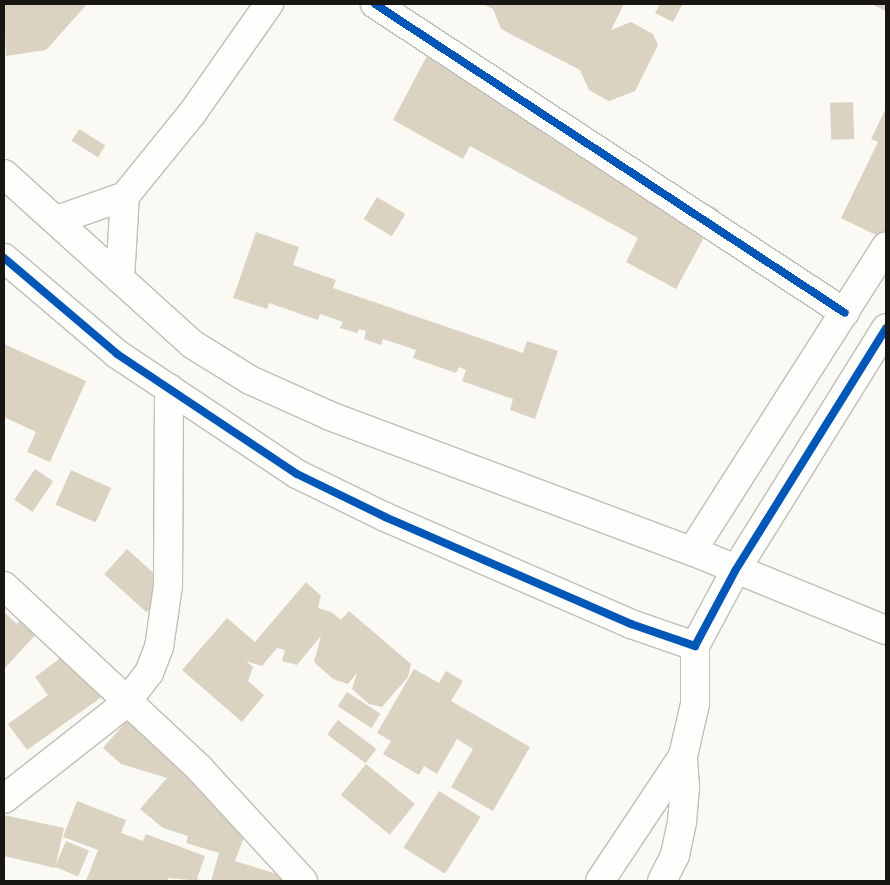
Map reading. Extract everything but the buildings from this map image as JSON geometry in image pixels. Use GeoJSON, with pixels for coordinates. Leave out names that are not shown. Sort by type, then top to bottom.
{"type":"FeatureCollection","features":[{"type":"Feature","properties":{"kind":"street"},"geometry":{"type":"LineString","coordinates":[[57,220],[125,196],[193,112],[270,4]]}},
{"type":"Feature","properties":{"kind":"street"},"geometry":{"type":"LineString","coordinates":[[375,4],[845,313]]}},
{"type":"Feature","properties":{"kind":"street"},"geometry":{"type":"LineString","coordinates":[[4,174],[192,344],[250,380],[330,416],[692,551],[886,630]]}},
{"type":"Feature","properties":{"kind":"street"},"geometry":{"type":"LineString","coordinates":[[120,280],[125,196]]}},
{"type":"Feature","properties":{"kind":"street"},"geometry":{"type":"LineString","coordinates":[[692,551],[886,246]]}},
{"type":"Feature","properties":{"kind":"street"},"geometry":{"type":"LineString","coordinates":[[4,258],[117,354],[297,474],[376,513],[631,624],[695,646]]}},
{"type":"Feature","properties":{"kind":"street"},"geometry":{"type":"LineString","coordinates":[[662,881],[675,855],[682,822],[685,787],[683,756],[695,704],[695,646],[735,570],[886,328]]}},
{"type":"Feature","properties":{"kind":"street"},"geometry":{"type":"LineString","coordinates":[[4,799],[126,703],[149,673],[159,646],[168,586],[170,388]]}},
{"type":"Feature","properties":{"kind":"street"},"geometry":{"type":"LineString","coordinates":[[4,586],[126,703],[200,769],[303,881]]}},
{"type":"Feature","properties":{"kind":"street"},"geometry":{"type":"LineString","coordinates":[[600,881],[683,756]]}},
{"type":"Feature","properties":{"kind":"cycle path"},"geometry":{"type":"LineString","coordinates":[[375,4],[845,313]]}},
{"type":"Feature","properties":{"kind":"cycle path"},"geometry":{"type":"LineString","coordinates":[[4,258],[117,354],[297,474],[385,517],[631,624],[695,646],[735,571],[886,328]]}}]}
